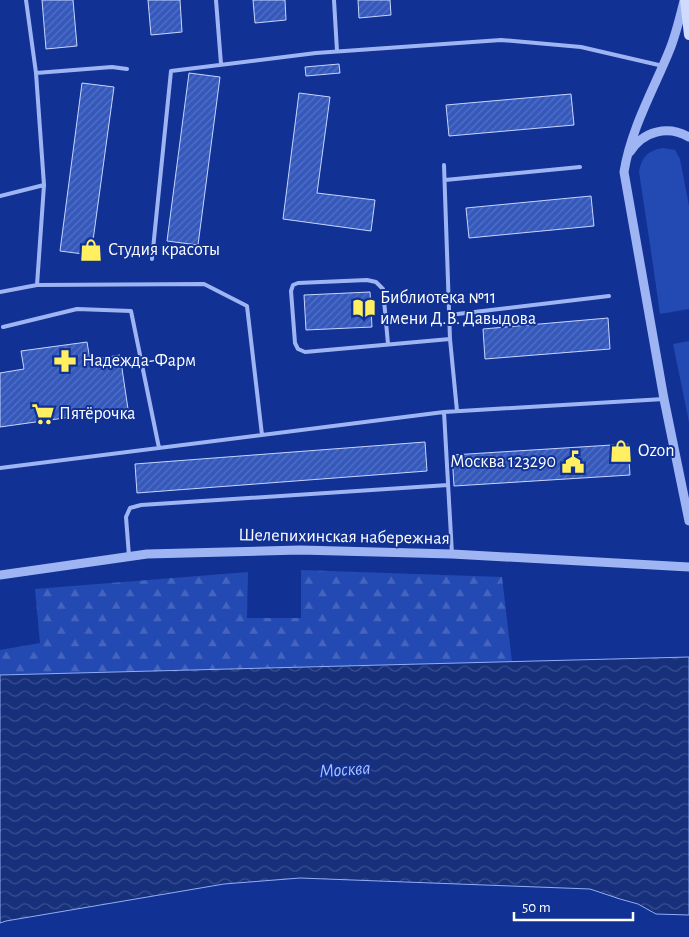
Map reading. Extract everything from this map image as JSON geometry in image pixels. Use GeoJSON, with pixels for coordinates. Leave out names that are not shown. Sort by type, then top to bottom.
{"type":"FeatureCollection","features":[{"type":"Feature","properties":{"kind":"main road"},"geometry":{"type":"LineString","coordinates":[[684,0],[689,35]]}},
{"type":"Feature","properties":{"kind":"street"},"geometry":{"type":"LineString","coordinates":[[684,0],[676,32],[635,130],[624,172],[664,399],[689,521]]}},
{"type":"Feature","properties":{"kind":"street"},"geometry":{"type":"LineString","coordinates":[[625,163],[632,148],[644,137],[652,133],[668,130],[677,131],[689,137]]}},
{"type":"Feature","properties":{"kind":"street","name":"Шелепихинская набережная"},"geometry":{"type":"LineString","coordinates":[[0,575],[147,554],[300,550],[452,554],[689,567]]}},
{"type":"Feature","properties":{"kind":"lane"},"geometry":{"type":"LineString","coordinates":[[26,0],[36,73],[44,185],[38,285]]}},
{"type":"Feature","properties":{"kind":"lane"},"geometry":{"type":"LineString","coordinates":[[216,0],[221,64]]}},
{"type":"Feature","properties":{"kind":"lane"},"geometry":{"type":"LineString","coordinates":[[334,0],[337,51]]}},
{"type":"Feature","properties":{"kind":"lane"},"geometry":{"type":"LineString","coordinates":[[152,259],[172,71],[337,51],[501,40],[581,47],[663,66]]}},
{"type":"Feature","properties":{"kind":"lane"},"geometry":{"type":"LineString","coordinates":[[36,73],[112,67],[127,69]]}},
{"type":"Feature","properties":{"kind":"lane"},"geometry":{"type":"LineString","coordinates":[[444,165],[450,339],[457,411]]}},
{"type":"Feature","properties":{"kind":"lane"},"geometry":{"type":"LineString","coordinates":[[444,180],[580,166]]}},
{"type":"Feature","properties":{"kind":"lane"},"geometry":{"type":"LineString","coordinates":[[0,196],[44,185]]}},
{"type":"Feature","properties":{"kind":"lane"},"geometry":{"type":"LineString","coordinates":[[388,344],[383,289],[376,282],[367,280],[298,283],[293,285],[291,291],[295,343],[298,349],[305,352],[450,339]]}},
{"type":"Feature","properties":{"kind":"lane"},"geometry":{"type":"LineString","coordinates":[[0,292],[38,285],[204,284],[247,306],[262,435]]}},
{"type":"Feature","properties":{"kind":"lane"},"geometry":{"type":"LineString","coordinates":[[449,315],[609,296]]}},
{"type":"Feature","properties":{"kind":"lane"},"geometry":{"type":"LineString","coordinates":[[3,327],[78,309],[131,311],[159,448]]}},
{"type":"Feature","properties":{"kind":"lane"},"geometry":{"type":"LineString","coordinates":[[0,468],[444,412],[664,399]]}},
{"type":"Feature","properties":{"kind":"lane"},"geometry":{"type":"LineString","coordinates":[[444,412],[452,554]]}},
{"type":"Feature","properties":{"kind":"lane"},"geometry":{"type":"LineString","coordinates":[[129,557],[126,517],[130,508],[141,505],[448,485]]}},
{"type":"Feature","properties":{"kind":"green space"},"geometry":{"type":"Polygon","coordinates":[[[663,148],[675,150],[680,159],[689,206],[689,309],[660,314],[639,172],[641,163],[649,153],[663,148]]]}},
{"type":"Feature","properties":{"kind":"green space"},"geometry":{"type":"Polygon","coordinates":[[[689,341],[689,422],[673,344],[689,341]]]}},
{"type":"Feature","properties":{"kind":"green space"},"geometry":{"type":"Polygon","coordinates":[[[301,570],[502,577],[512,662],[0,675],[0,650],[40,643],[35,589],[248,572],[247,618],[301,618],[301,570]]]}},
{"type":"Feature","properties":{"kind":"water","name":"Москва"},"geometry":{"type":"Polygon","coordinates":[[[689,657],[689,915],[656,914],[638,904],[590,889],[300,878],[224,884],[0,923],[0,675],[689,657]]]}},
{"type":"Feature","properties":{"kind":"building"},"geometry":{"type":"Polygon","coordinates":[[[42,0],[73,0],[77,46],[46,49],[42,0]]]}},
{"type":"Feature","properties":{"kind":"building"},"geometry":{"type":"Polygon","coordinates":[[[148,0],[180,0],[182,32],[151,35],[148,0]]]}},
{"type":"Feature","properties":{"kind":"building"},"geometry":{"type":"Polygon","coordinates":[[[253,0],[285,0],[286,20],[255,23],[253,0]]]}},
{"type":"Feature","properties":{"kind":"building"},"geometry":{"type":"Polygon","coordinates":[[[358,0],[390,0],[391,15],[359,18],[358,0]]]}},
{"type":"Feature","properties":{"kind":"building"},"geometry":{"type":"Polygon","coordinates":[[[339,64],[340,73],[306,76],[305,67],[339,64]]]}},
{"type":"Feature","properties":{"kind":"building"},"geometry":{"type":"Polygon","coordinates":[[[189,73],[220,77],[198,245],[167,241],[189,73]]]}},
{"type":"Feature","properties":{"kind":"building"},"geometry":{"type":"Polygon","coordinates":[[[82,83],[114,87],[91,255],[60,251],[82,83]]]}},
{"type":"Feature","properties":{"kind":"building"},"geometry":{"type":"Polygon","coordinates":[[[299,93],[330,97],[317,193],[375,200],[371,231],[283,219],[299,93]]]}},
{"type":"Feature","properties":{"kind":"building"},"geometry":{"type":"Polygon","coordinates":[[[571,94],[574,125],[449,136],[446,105],[571,94]]]}},
{"type":"Feature","properties":{"kind":"building"},"geometry":{"type":"Polygon","coordinates":[[[591,196],[594,226],[469,238],[466,208],[591,196]]]}},
{"type":"Feature","properties":{"kind":"building"},"geometry":{"type":"Polygon","coordinates":[[[370,292],[372,327],[306,330],[304,295],[370,292]]]}},
{"type":"Feature","properties":{"kind":"building"},"geometry":{"type":"Polygon","coordinates":[[[608,318],[610,349],[485,359],[483,329],[608,318]]]}},
{"type":"Feature","properties":{"kind":"building"},"geometry":{"type":"Polygon","coordinates":[[[87,342],[90,360],[120,355],[128,409],[0,427],[0,373],[24,369],[21,351],[87,342]]]}},
{"type":"Feature","properties":{"kind":"building"},"geometry":{"type":"Polygon","coordinates":[[[425,442],[427,471],[137,493],[135,464],[425,442]]]}},
{"type":"Feature","properties":{"kind":"building"},"geometry":{"type":"Polygon","coordinates":[[[628,444],[630,475],[454,486],[452,455],[628,444]]]}},
{"type":"Feature","properties":{"kind":"place","name":"Студия красоты"},"geometry":{"type":"Point","coordinates":[91,250]}},
{"type":"Feature","properties":{"kind":"place","name":"Библиотека №11 имени Д.В. Давыдова"},"geometry":{"type":"Point","coordinates":[364,308]}},
{"type":"Feature","properties":{"kind":"place","name":"Надежда-Фарм"},"geometry":{"type":"Point","coordinates":[65,361]}},
{"type":"Feature","properties":{"kind":"place","name":"Пятёрочка"},"geometry":{"type":"Point","coordinates":[43,414]}},
{"type":"Feature","properties":{"kind":"place","name":"Ozon"},"geometry":{"type":"Point","coordinates":[621,451]}},
{"type":"Feature","properties":{"kind":"place","name":"Москва 123290"},"geometry":{"type":"Point","coordinates":[573,462]}}]}
